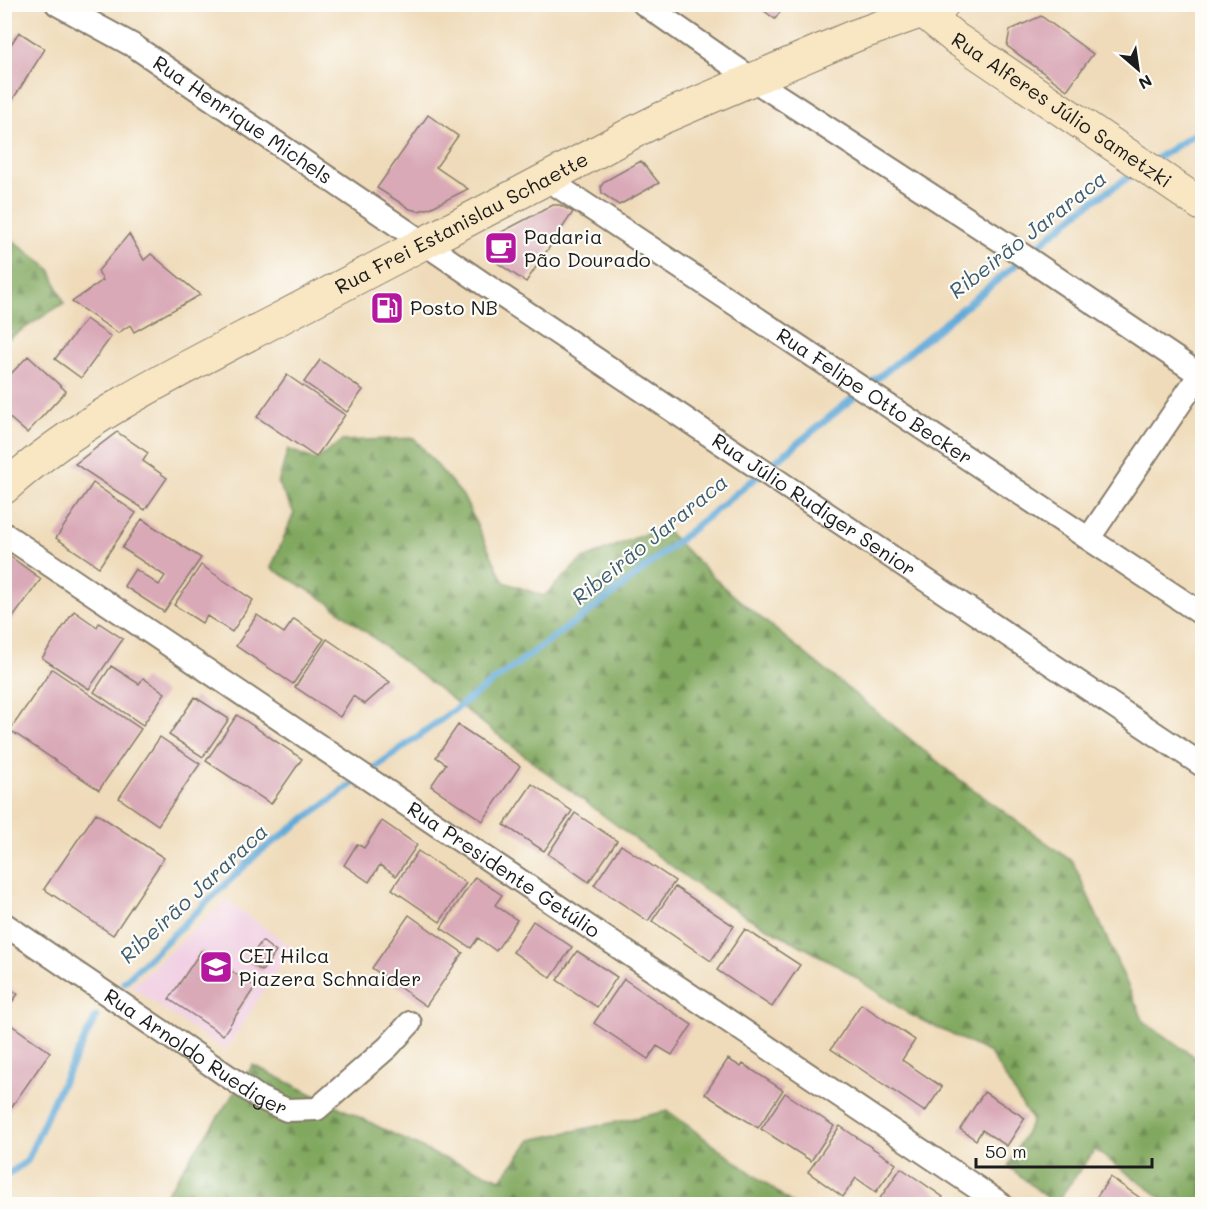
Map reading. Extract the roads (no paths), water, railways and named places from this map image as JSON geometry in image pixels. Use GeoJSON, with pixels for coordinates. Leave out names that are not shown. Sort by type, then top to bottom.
{"type":"FeatureCollection","features":[{"type":"Feature","properties":{"kind":"main road","name":"Rua Frei Estanislau Schaette"},"geometry":{"type":"LineString","coordinates":[[4,488],[34,462],[104,414],[192,363],[662,118],[926,7]]}},
{"type":"Feature","properties":{"kind":"main road","name":"Rua Alferes Júlio Sametzki"},"geometry":{"type":"LineString","coordinates":[[926,7],[955,38],[1203,205]]}},
{"type":"Feature","properties":{"kind":"street","name":"Rua Henrique Michels"},"geometry":{"type":"LineString","coordinates":[[57,4],[134,46],[424,243]]}},
{"type":"Feature","properties":{"kind":"street"},"geometry":{"type":"LineString","coordinates":[[644,4],[752,79],[1012,248],[1201,375],[1089,538]]}},
{"type":"Feature","properties":{"kind":"street","name":"Rua Felipe Otto Becker"},"geometry":{"type":"LineString","coordinates":[[547,179],[1203,614]]}},
{"type":"Feature","properties":{"kind":"street","name":"Rua Júlio Rudiger Senior"},"geometry":{"type":"LineString","coordinates":[[424,243],[1203,765]]}},
{"type":"Feature","properties":{"kind":"street","name":"Rua Presidente Getúlio"},"geometry":{"type":"LineString","coordinates":[[4,534],[1001,1204]]}},
{"type":"Feature","properties":{"kind":"street","name":"Rua Arnoldo Ruediger"},"geometry":{"type":"LineString","coordinates":[[4,924],[260,1098],[287,1110],[317,1109],[388,1047],[410,1023]]}},
{"type":"Feature","properties":{"kind":"waterway","name":"Ribeirão Jararaca"},"geometry":{"type":"LineString","coordinates":[[1153,161],[1193,135],[1202,133]]}},
{"type":"Feature","properties":{"kind":"waterway","name":"Ribeirão Jararaca"},"geometry":{"type":"LineString","coordinates":[[124,982],[258,853],[613,594],[1083,208],[1136,172]]}},
{"type":"Feature","properties":{"kind":"waterway","name":"Ribeirão Jararaca"},"geometry":{"type":"LineString","coordinates":[[4,1177],[27,1161],[55,1097],[96,1017]]}},
{"type":"Feature","properties":{"kind":"place","name":"Padaria Pão Dourado"},"geometry":{"type":"Point","coordinates":[501,248]}},
{"type":"Feature","properties":{"kind":"place","name":"Posto NB"},"geometry":{"type":"Point","coordinates":[387,308]}},
{"type":"Feature","properties":{"kind":"place","name":"CEI Hilca Piazera Schnaider"},"geometry":{"type":"Point","coordinates":[216,967]}}]}
